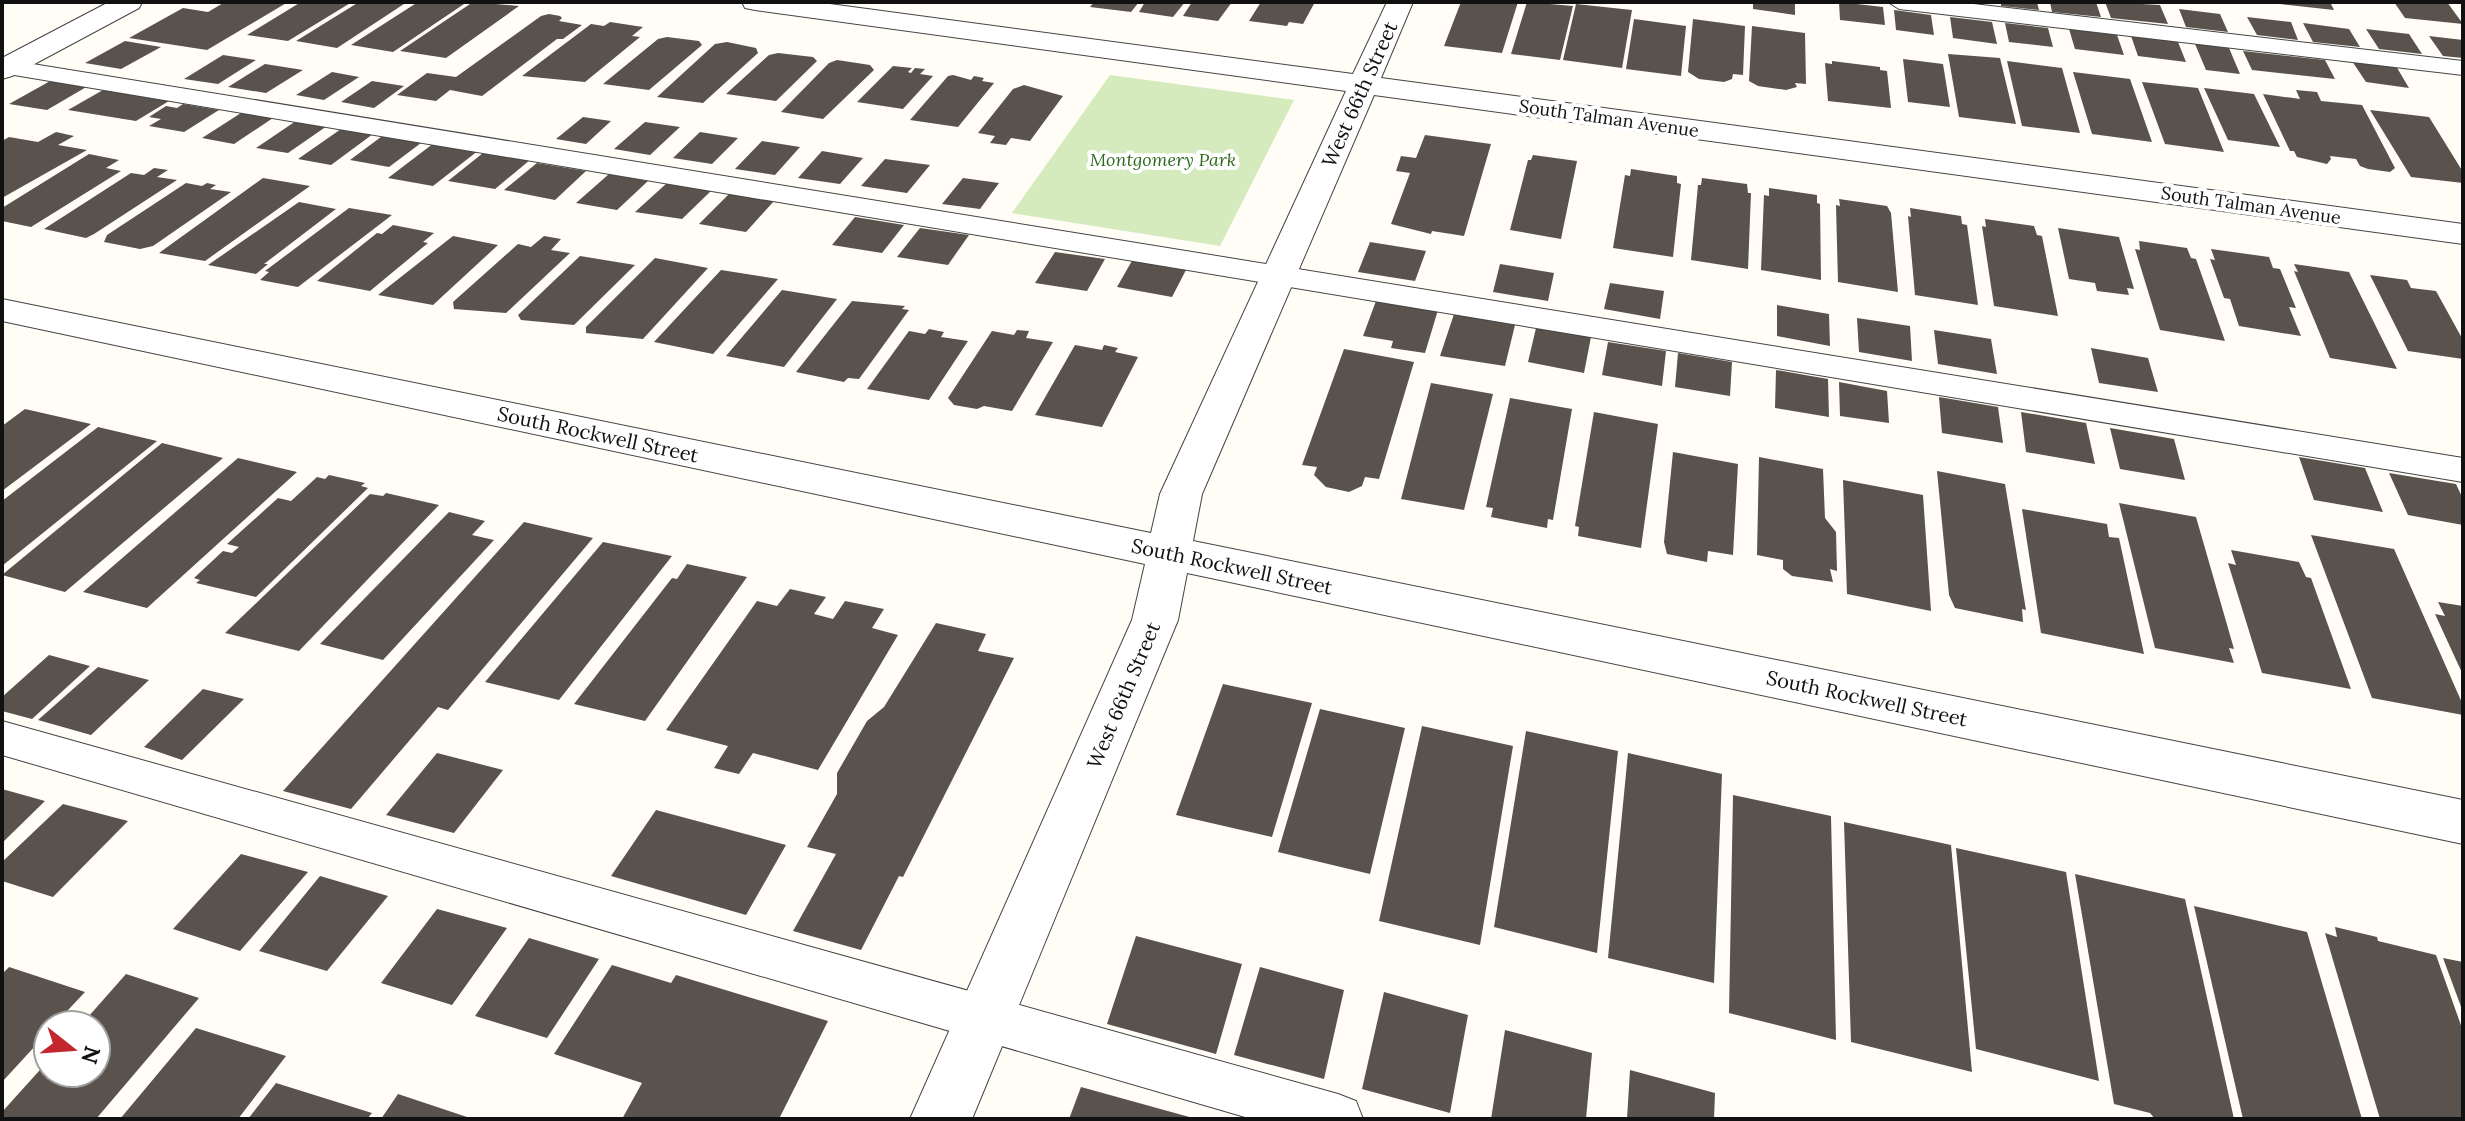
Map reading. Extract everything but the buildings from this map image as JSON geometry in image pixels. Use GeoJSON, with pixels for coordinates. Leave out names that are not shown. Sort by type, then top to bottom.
{"type":"FeatureCollection","features":[{"type":"Feature","properties":{"kind":"street"},"geometry":{"type":"LineString","coordinates":[[5,68],[129,2]]}},
{"type":"Feature","properties":{"kind":"street","name":"South Talman Avenue"},"geometry":{"type":"LineString","coordinates":[[755,2],[2463,234]]}},
{"type":"Feature","properties":{"kind":"street","name":"West 66th Street"},"geometry":{"type":"LineString","coordinates":[[941,1119],[1155,620],[1181,494],[1400,2]]}},
{"type":"Feature","properties":{"kind":"street","name":"South Rockwell Street"},"geometry":{"type":"LineString","coordinates":[[2,310],[2463,822]]}},
{"type":"Feature","properties":{"kind":"lane"},"geometry":{"type":"LineString","coordinates":[[1899,2],[2463,68]]}},
{"type":"Feature","properties":{"kind":"lane"},"geometry":{"type":"LineString","coordinates":[[5,68],[1280,274],[2463,470]]}},
{"type":"Feature","properties":{"kind":"lane"},"geometry":{"type":"LineString","coordinates":[[2,738],[1338,1119]]}},
{"type":"Feature","properties":{"kind":"green space","name":"Montgomery Park"},"geometry":{"type":"Polygon","coordinates":[[[1110,75],[1294,100],[1220,246],[1012,213],[1110,75]]]}}]}
